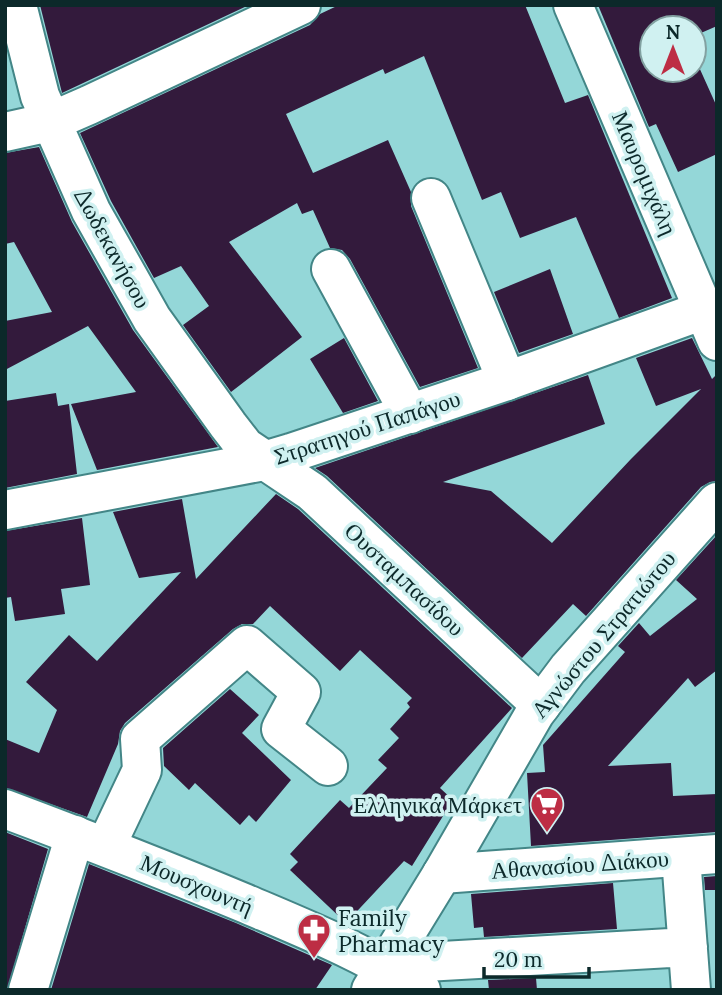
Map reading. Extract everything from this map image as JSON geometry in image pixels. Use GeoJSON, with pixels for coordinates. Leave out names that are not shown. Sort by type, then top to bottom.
{"type":"FeatureCollection","features":[{"type":"Feature","properties":{"kind":"street","name":"Δωδεκανήσου"},"geometry":{"type":"LineString","coordinates":[[17,5],[40,96],[91,211],[152,319],[232,431],[245,447],[264,461]]}},
{"type":"Feature","properties":{"kind":"street"},"geometry":{"type":"LineString","coordinates":[[5,132],[50,122],[301,5]]}},
{"type":"Feature","properties":{"kind":"street","name":"Μαυρομιχάλη"},"geometry":{"type":"LineString","coordinates":[[573,5],[712,318]]}},
{"type":"Feature","properties":{"kind":"street"},"geometry":{"type":"LineString","coordinates":[[431,198],[507,382]]}},
{"type":"Feature","properties":{"kind":"street"},"geometry":{"type":"LineString","coordinates":[[331,269],[410,414]]}},
{"type":"Feature","properties":{"kind":"street","name":"Στρατηγού Παπάγου"},"geometry":{"type":"LineString","coordinates":[[5,510],[264,461],[712,318]]}},
{"type":"Feature","properties":{"kind":"street","name":"Ουσταμπασίδου"},"geometry":{"type":"LineString","coordinates":[[264,461],[288,474],[312,492],[541,705]]}},
{"type":"Feature","properties":{"kind":"street","name":"Αγνώστου Στρατιώτου"},"geometry":{"type":"LineString","coordinates":[[378,979],[541,705],[568,669],[717,502]]}},
{"type":"Feature","properties":{"kind":"street"},"geometry":{"type":"LineString","coordinates":[[28,990],[91,840],[142,770],[140,739],[247,645],[301,692],[281,729],[328,766]]}},
{"type":"Feature","properties":{"kind":"street","name":"Μουσχουντή"},"geometry":{"type":"LineString","coordinates":[[5,808],[91,840],[324,937],[378,979],[421,990]]}},
{"type":"Feature","properties":{"kind":"street"},"geometry":{"type":"LineString","coordinates":[[691,990],[688,947],[699,855]]}},
{"type":"Feature","properties":{"kind":"street","name":"Αθανασίου Διάκου"},"geometry":{"type":"LineString","coordinates":[[442,874],[699,855]]}},
{"type":"Feature","properties":{"kind":"street"},"geometry":{"type":"LineString","coordinates":[[378,979],[425,962],[688,947]]}},
{"type":"Feature","properties":{"kind":"building"},"geometry":{"type":"Polygon","coordinates":[[[40,5],[249,5],[62,93],[40,5]]]}},
{"type":"Feature","properties":{"kind":"building"},"geometry":{"type":"Polygon","coordinates":[[[339,5],[525,5],[565,103],[588,95],[672,298],[619,318],[576,217],[520,238],[501,192],[482,200],[424,56],[385,74],[383,69],[286,114],[313,173],[388,140],[411,192],[411,206],[478,368],[420,387],[350,259],[342,250],[330,248],[313,210],[302,214],[297,203],[229,242],[302,337],[231,392],[183,325],[209,306],[181,266],[154,278],[111,201],[80,133],[310,25],[320,14],[339,5]]]}},
{"type":"Feature","properties":{"kind":"building"},"geometry":{"type":"Polygon","coordinates":[[[598,5],[717,5],[717,26],[708,30],[708,14],[638,14],[638,84],[707,84],[717,107],[717,154],[678,172],[656,124],[649,127],[598,5]]]}},
{"type":"Feature","properties":{"kind":"building"},"geometry":{"type":"Polygon","coordinates":[[[39,147],[72,222],[133,330],[218,447],[97,470],[71,404],[136,392],[88,326],[5,370],[5,321],[52,312],[14,242],[5,244],[5,153],[39,147]]]}},
{"type":"Feature","properties":{"kind":"building"},"geometry":{"type":"Polygon","coordinates":[[[550,269],[573,334],[519,353],[494,292],[550,269]]]}},
{"type":"Feature","properties":{"kind":"building"},"geometry":{"type":"Polygon","coordinates":[[[344,338],[378,401],[343,413],[310,359],[344,338]]]}},
{"type":"Feature","properties":{"kind":"building"},"geometry":{"type":"Polygon","coordinates":[[[692,338],[712,379],[717,374],[717,481],[701,487],[586,616],[573,604],[522,658],[327,476],[315,468],[588,375],[605,424],[443,482],[491,491],[552,543],[701,389],[656,406],[636,358],[692,338]]]}},
{"type":"Feature","properties":{"kind":"building"},"geometry":{"type":"Polygon","coordinates":[[[56,393],[58,406],[69,404],[77,474],[5,488],[5,401],[56,393]]]}},
{"type":"Feature","properties":{"kind":"building"},"geometry":{"type":"Polygon","coordinates":[[[276,494],[298,509],[512,708],[440,788],[453,800],[412,866],[404,861],[346,923],[290,870],[298,862],[290,854],[340,800],[349,808],[387,768],[378,760],[399,738],[390,729],[410,707],[407,703],[412,698],[360,650],[340,671],[270,606],[253,624],[242,624],[233,629],[125,723],[87,817],[5,788],[5,739],[39,753],[57,710],[26,682],[69,635],[97,661],[181,572],[139,578],[113,512],[182,499],[196,579],[276,494]]]}},
{"type":"Feature","properties":{"kind":"building"},"geometry":{"type":"Polygon","coordinates":[[[82,518],[90,585],[61,589],[65,614],[15,621],[11,597],[5,598],[5,531],[82,518]]]}},
{"type":"Feature","properties":{"kind":"building"},"geometry":{"type":"Polygon","coordinates":[[[717,535],[717,670],[695,687],[688,678],[608,766],[671,763],[673,796],[717,794],[717,832],[531,846],[527,773],[545,772],[543,745],[625,652],[618,646],[639,623],[650,636],[697,599],[676,580],[717,535]]]}},
{"type":"Feature","properties":{"kind":"building"},"geometry":{"type":"Polygon","coordinates":[[[230,689],[259,715],[242,733],[291,780],[256,822],[249,815],[240,825],[195,783],[189,790],[164,766],[163,748],[230,689]]]}},
{"type":"Feature","properties":{"kind":"building"},"geometry":{"type":"Polygon","coordinates":[[[5,832],[48,849],[7,990],[5,990],[5,832]]]}},
{"type":"Feature","properties":{"kind":"building"},"geometry":{"type":"Polygon","coordinates":[[[89,864],[332,965],[315,990],[51,990],[89,864]]]}},
{"type":"Feature","properties":{"kind":"building"},"geometry":{"type":"Polygon","coordinates":[[[717,876],[717,890],[705,890],[704,877],[717,876]]]}},
{"type":"Feature","properties":{"kind":"building"},"geometry":{"type":"Polygon","coordinates":[[[613,883],[617,929],[484,937],[483,927],[474,928],[471,894],[613,883]]]}},
{"type":"Feature","properties":{"kind":"building"},"geometry":{"type":"Polygon","coordinates":[[[536,978],[537,990],[489,990],[488,980],[536,978]]]}},
{"type":"Feature","properties":{"kind":"place","name":"Ελληνικά Μάρκετ"},"geometry":{"type":"Point","coordinates":[547,834]}},
{"type":"Feature","properties":{"kind":"place","name":"Family Pharmacy"},"geometry":{"type":"Point","coordinates":[314,960]}}]}
